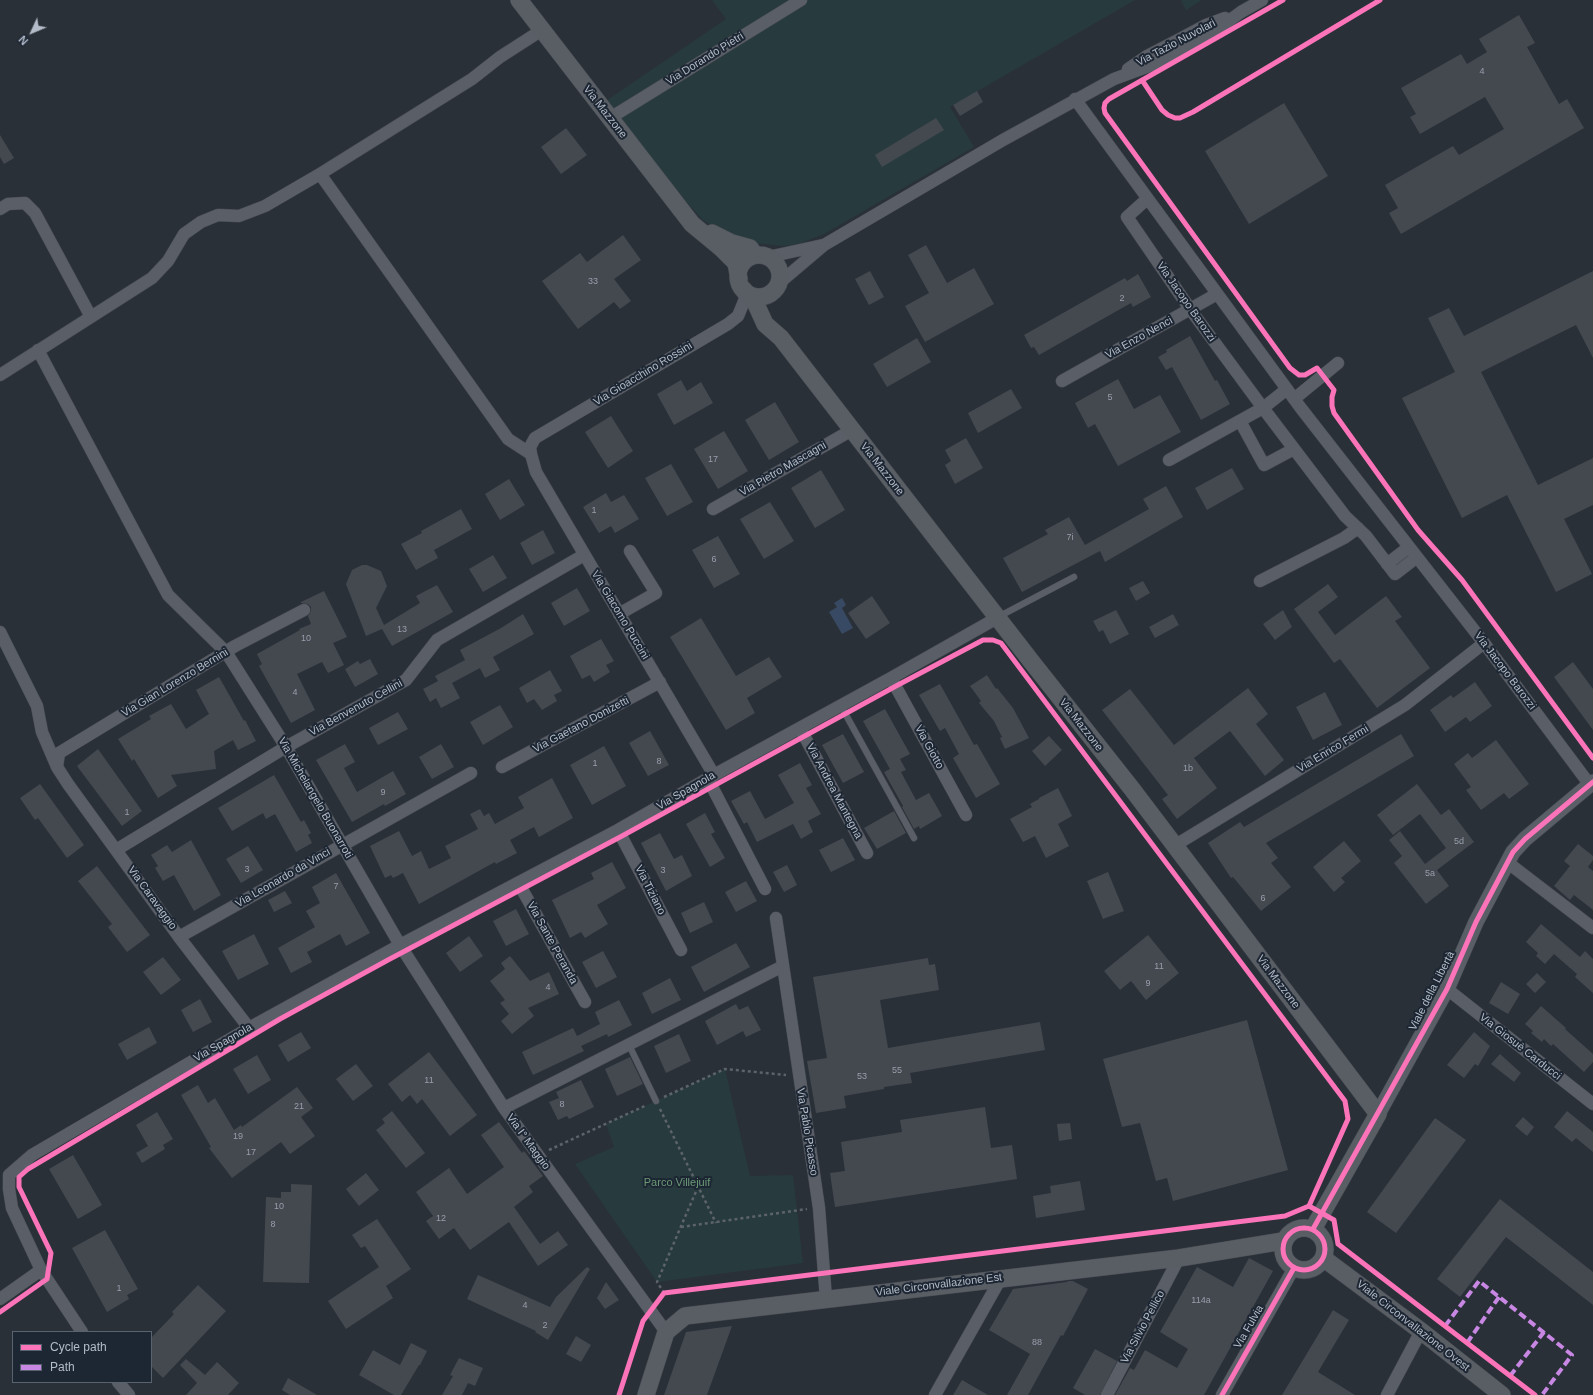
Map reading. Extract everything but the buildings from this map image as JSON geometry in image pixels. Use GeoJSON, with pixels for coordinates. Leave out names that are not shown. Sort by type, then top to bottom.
{"type":"FeatureCollection","features":[{"type":"Feature","properties":{"kind":"main road","name":"Via Mazzone"},"geometry":{"type":"LineString","coordinates":[[519,0],[692,224],[721,248],[736,263],[741,285],[755,302],[765,324],[781,338],[997,618],[1132,789],[1378,1114]]}},
{"type":"Feature","properties":{"kind":"main road","name":"Via Mazzone"},"geometry":{"type":"LineString","coordinates":[[692,224],[732,243],[750,248],[762,256],[774,261],[780,272],[771,300],[772,316],[781,338]]}},
{"type":"Feature","properties":{"kind":"main road"},"geometry":{"type":"LineString","coordinates":[[762,256],[744,262],[740,267],[741,285],[754,296],[768,294],[776,287]]}},
{"type":"Feature","properties":{"kind":"main road","name":"Viale della Libertà"},"geometry":{"type":"LineString","coordinates":[[1313,1229],[1378,1114]]}},
{"type":"Feature","properties":{"kind":"main road","name":"Viale Circonvallazione Est"},"geometry":{"type":"LineString","coordinates":[[666,1332],[685,1316],[1179,1258],[1283,1241],[1292,1231],[1303,1227],[1313,1229]]}},
{"type":"Feature","properties":{"kind":"main road"},"geometry":{"type":"LineString","coordinates":[[1283,1241],[1282,1247],[1284,1257],[1294,1268],[1308,1270],[1314,1268],[1323,1258],[1325,1246],[1319,1234],[1313,1229]]}},
{"type":"Feature","properties":{"kind":"main road","name":"Viale Circonvallazione Ovest"},"geometry":{"type":"LineString","coordinates":[[1323,1258],[1421,1331],[1502,1395]]}},
{"type":"Feature","properties":{"kind":"main road"},"geometry":{"type":"LineString","coordinates":[[646,1395],[666,1332]]}},
{"type":"Feature","properties":{"kind":"street","name":"Via Dorando Pietri"},"geometry":{"type":"LineString","coordinates":[[610,118],[800,0]]}},
{"type":"Feature","properties":{"kind":"street","name":"Via Tazio Nuvolari"},"geometry":{"type":"LineString","coordinates":[[824,245],[1003,140],[1075,99],[1114,79],[1147,56],[1206,25],[1241,12],[1262,0]]}},
{"type":"Feature","properties":{"kind":"street"},"geometry":{"type":"LineString","coordinates":[[0,375],[152,278],[168,262],[184,234],[200,222],[218,216],[239,216],[265,206],[320,174],[472,79],[500,57],[542,30]]}},
{"type":"Feature","properties":{"kind":"street","name":"Via Jacopo Barozzi"},"geometry":{"type":"LineString","coordinates":[[1075,99],[1291,394],[1592,784]]}},
{"type":"Feature","properties":{"kind":"street"},"geometry":{"type":"LineString","coordinates":[[320,174],[508,439],[531,454]]}},
{"type":"Feature","properties":{"kind":"street","name":"Via Jacopo Barozzi"},"geometry":{"type":"LineString","coordinates":[[1147,199],[1127,217],[1190,309],[1263,408],[1346,516],[1366,536],[1387,564]]}},
{"type":"Feature","properties":{"kind":"street"},"geometry":{"type":"LineString","coordinates":[[0,209],[8,204],[25,203],[35,213],[91,317]]}},
{"type":"Feature","properties":{"kind":"street"},"geometry":{"type":"LineString","coordinates":[[762,256],[824,245]]}},
{"type":"Feature","properties":{"kind":"street"},"geometry":{"type":"LineString","coordinates":[[776,287],[824,245]]}},
{"type":"Feature","properties":{"kind":"street","name":"Via Gioacchino Rossini"},"geometry":{"type":"LineString","coordinates":[[531,454],[530,446],[535,438],[728,324],[738,316],[746,299],[741,285]]}},
{"type":"Feature","properties":{"kind":"street","name":"Via Enzo Nenci"},"geometry":{"type":"LineString","coordinates":[[1062,381],[1217,294]]}},
{"type":"Feature","properties":{"kind":"street","name":"Via Michelangelo Buonarroti"},"geometry":{"type":"LineString","coordinates":[[38,350],[168,595],[226,652],[286,747],[400,946]]}},
{"type":"Feature","properties":{"kind":"street"},"geometry":{"type":"LineString","coordinates":[[1169,460],[1291,394],[1338,363]]}},
{"type":"Feature","properties":{"kind":"street"},"geometry":{"type":"LineString","coordinates":[[1240,421],[1264,465],[1294,449]]}},
{"type":"Feature","properties":{"kind":"street","name":"Via Pietro Mascagni"},"geometry":{"type":"LineString","coordinates":[[713,509],[852,430]]}},
{"type":"Feature","properties":{"kind":"street","name":"Via Giacomo Puccini"},"geometry":{"type":"LineString","coordinates":[[531,454],[536,472],[660,682],[711,777],[765,889]]}},
{"type":"Feature","properties":{"kind":"street"},"geometry":{"type":"LineString","coordinates":[[1260,581],[1344,538],[1358,528]]}},
{"type":"Feature","properties":{"kind":"street"},"geometry":{"type":"LineString","coordinates":[[1409,547],[1387,564],[1395,574],[1418,557]]}},
{"type":"Feature","properties":{"kind":"street"},"geometry":{"type":"LineString","coordinates":[[619,614],[656,593],[630,551]]}},
{"type":"Feature","properties":{"kind":"street","name":"Via Benvenuto Cellini"},"geometry":{"type":"LineString","coordinates":[[116,850],[286,747],[406,680],[437,640],[584,555]]}},
{"type":"Feature","properties":{"kind":"street","name":"Via Gian Lorenzo Bernini"},"geometry":{"type":"LineString","coordinates":[[57,767],[59,753],[226,652],[304,610]]}},
{"type":"Feature","properties":{"kind":"street","name":"Via Spagnola"},"geometry":{"type":"LineString","coordinates":[[41,1270],[12,1208],[8,1189],[9,1175],[32,1155],[249,1028],[618,830],[997,618]]}},
{"type":"Feature","properties":{"kind":"street","name":"Via Caravaggio"},"geometry":{"type":"LineString","coordinates":[[0,632],[37,706],[42,732],[57,767],[116,850],[249,1028]]}},
{"type":"Feature","properties":{"kind":"street","name":"Via Enrico Fermi"},"geometry":{"type":"LineString","coordinates":[[1174,846],[1405,705],[1484,643]]}},
{"type":"Feature","properties":{"kind":"street","name":"Via Giotto"},"geometry":{"type":"LineString","coordinates":[[891,678],[966,815]]}},
{"type":"Feature","properties":{"kind":"street","name":"Via Gaetano Donizetti"},"geometry":{"type":"LineString","coordinates":[[502,767],[660,682]]}},
{"type":"Feature","properties":{"kind":"street","name":"Via Andrea Mantegna"},"geometry":{"type":"LineString","coordinates":[[800,728],[867,853]]}},
{"type":"Feature","properties":{"kind":"street","name":"Via Leonardo da Vinci"},"geometry":{"type":"LineString","coordinates":[[180,937],[471,773]]}},
{"type":"Feature","properties":{"kind":"street","name":"Viale della Libertà"},"geometry":{"type":"LineString","coordinates":[[1378,1114],[1447,989],[1476,922],[1513,852],[1525,840],[1592,784]]}},
{"type":"Feature","properties":{"kind":"street","name":"Via Tiziano"},"geometry":{"type":"LineString","coordinates":[[618,830],[681,950]]}},
{"type":"Feature","properties":{"kind":"street"},"geometry":{"type":"LineString","coordinates":[[1507,862],[1593,928]]}},
{"type":"Feature","properties":{"kind":"street","name":"Via Sante Peranda"},"geometry":{"type":"LineString","coordinates":[[519,884],[586,1002]]}},
{"type":"Feature","properties":{"kind":"street","name":"Via Pablo Picasso"},"geometry":{"type":"LineString","coordinates":[[776,918],[819,1208],[826,1299]]}},
{"type":"Feature","properties":{"kind":"street","name":"Via I° Maggio"},"geometry":{"type":"LineString","coordinates":[[400,946],[504,1108],[666,1332]]}},
{"type":"Feature","properties":{"kind":"street"},"geometry":{"type":"LineString","coordinates":[[504,1108],[783,966]]}},
{"type":"Feature","properties":{"kind":"street","name":"Via Giosuè Carducci"},"geometry":{"type":"LineString","coordinates":[[1447,989],[1593,1104]]}},
{"type":"Feature","properties":{"kind":"street","name":"Via Silvio Pellico"},"geometry":{"type":"LineString","coordinates":[[1107,1395],[1179,1258]]}},
{"type":"Feature","properties":{"kind":"street","name":"Via Fulvia"},"geometry":{"type":"LineString","coordinates":[[1222,1395],[1294,1268]]}},
{"type":"Feature","properties":{"kind":"street"},"geometry":{"type":"LineString","coordinates":[[0,1299],[41,1270],[81,1331]]}},
{"type":"Feature","properties":{"kind":"street"},"geometry":{"type":"LineString","coordinates":[[935,1395],[1001,1278]]}},
{"type":"Feature","properties":{"kind":"street"},"geometry":{"type":"LineString","coordinates":[[1387,1395],[1421,1331]]}},
{"type":"Feature","properties":{"kind":"street"},"geometry":{"type":"LineString","coordinates":[[119,1383],[129,1395]]}},
{"type":"Feature","properties":{"kind":"lane"},"geometry":{"type":"LineString","coordinates":[[997,618],[1074,577]]}},
{"type":"Feature","properties":{"kind":"lane"},"geometry":{"type":"LineString","coordinates":[[841,706],[914,838]]}},
{"type":"Feature","properties":{"kind":"lane"},"geometry":{"type":"LineString","coordinates":[[628,1045],[656,1101]]}},
{"type":"Feature","properties":{"kind":"path"},"geometry":{"type":"LineString","coordinates":[[538,1155],[725,1069],[799,1077]]}},
{"type":"Feature","properties":{"kind":"path"},"geometry":{"type":"LineString","coordinates":[[656,1101],[716,1223]]}},
{"type":"Feature","properties":{"kind":"path"},"geometry":{"type":"LineString","coordinates":[[664,1293],[657,1282],[698,1187]]}},
{"type":"Feature","properties":{"kind":"path"},"geometry":{"type":"LineString","coordinates":[[681,1228],[819,1208]]}},
{"type":"Feature","properties":{"kind":"path"},"geometry":{"type":"LineString","coordinates":[[651,1311],[664,1293],[672,1292]]}},
{"type":"Feature","properties":{"kind":"green space"},"geometry":{"type":"Polygon","coordinates":[[[712,0],[1135,0],[950,107],[974,147],[824,234],[801,243],[784,246],[753,243],[718,230],[703,220],[678,193],[606,101],[726,19],[712,0]]]}},
{"type":"Feature","properties":{"kind":"green space"},"geometry":{"type":"Polygon","coordinates":[[[1181,0],[1202,0],[1186,10],[1181,0]]]}},
{"type":"Feature","properties":{"kind":"green space","name":"Parco Villejuif"},"geometry":{"type":"Polygon","coordinates":[[[725,1069],[750,1176],[793,1175],[803,1263],[657,1282],[575,1164],[614,1147],[606,1124],[725,1069]]]}},
{"type":"Feature","properties":{"kind":"water"},"geometry":{"type":"Polygon","coordinates":[[[842,598],[846,605],[842,608],[853,628],[842,634],[829,612],[837,607],[834,603],[842,598]]]}},
{"type":"Feature","properties":{"kind":"marked path"},"geometry":{"type":"LineString","coordinates":[[1445,1326],[1479,1281],[1572,1355],[1542,1395]]}},
{"type":"Feature","properties":{"kind":"marked path"},"geometry":{"type":"LineString","coordinates":[[1467,1343],[1499,1297]]}},
{"type":"Feature","properties":{"kind":"marked path"},"geometry":{"type":"LineString","coordinates":[[1510,1376],[1544,1332]]}},
{"type":"Feature","properties":{"kind":"cycle path"},"geometry":{"type":"LineString","coordinates":[[1283,0],[1109,99],[1105,103],[1105,113],[1290,368],[1299,375],[1305,375],[1317,368],[1334,390],[1332,397],[1334,413],[1418,530],[1462,580],[1593,758]]}},
{"type":"Feature","properties":{"kind":"cycle path"},"geometry":{"type":"LineString","coordinates":[[1142,80],[1162,110],[1168,115],[1175,118],[1180,118],[1193,112],[1380,0]]}},
{"type":"Feature","properties":{"kind":"cycle path"},"geometry":{"type":"LineString","coordinates":[[0,1312],[47,1279],[51,1253],[19,1187],[19,1177],[28,1169],[280,1019],[622,836],[983,640],[993,640],[1001,643],[1345,1101],[1348,1119],[1309,1206]]}},
{"type":"Feature","properties":{"kind":"cycle path"},"geometry":{"type":"LineString","coordinates":[[1313,1229],[1447,989],[1476,922],[1513,852],[1525,839],[1593,782]]}},
{"type":"Feature","properties":{"kind":"cycle path"},"geometry":{"type":"LineString","coordinates":[[619,1395],[643,1321],[664,1293],[1285,1216],[1309,1206],[1334,1220],[1338,1244],[1535,1395]]}},
{"type":"Feature","properties":{"kind":"cycle path"},"geometry":{"type":"LineString","coordinates":[[1300,1228],[1308,1228],[1316,1231],[1322,1237],[1325,1249],[1322,1261],[1316,1267],[1308,1270],[1300,1270],[1292,1267],[1286,1261],[1283,1253],[1283,1245],[1286,1237],[1292,1231],[1300,1228]]}},
{"type":"Feature","properties":{"kind":"cycle path"},"geometry":{"type":"LineString","coordinates":[[1222,1395],[1294,1268]]}}]}
